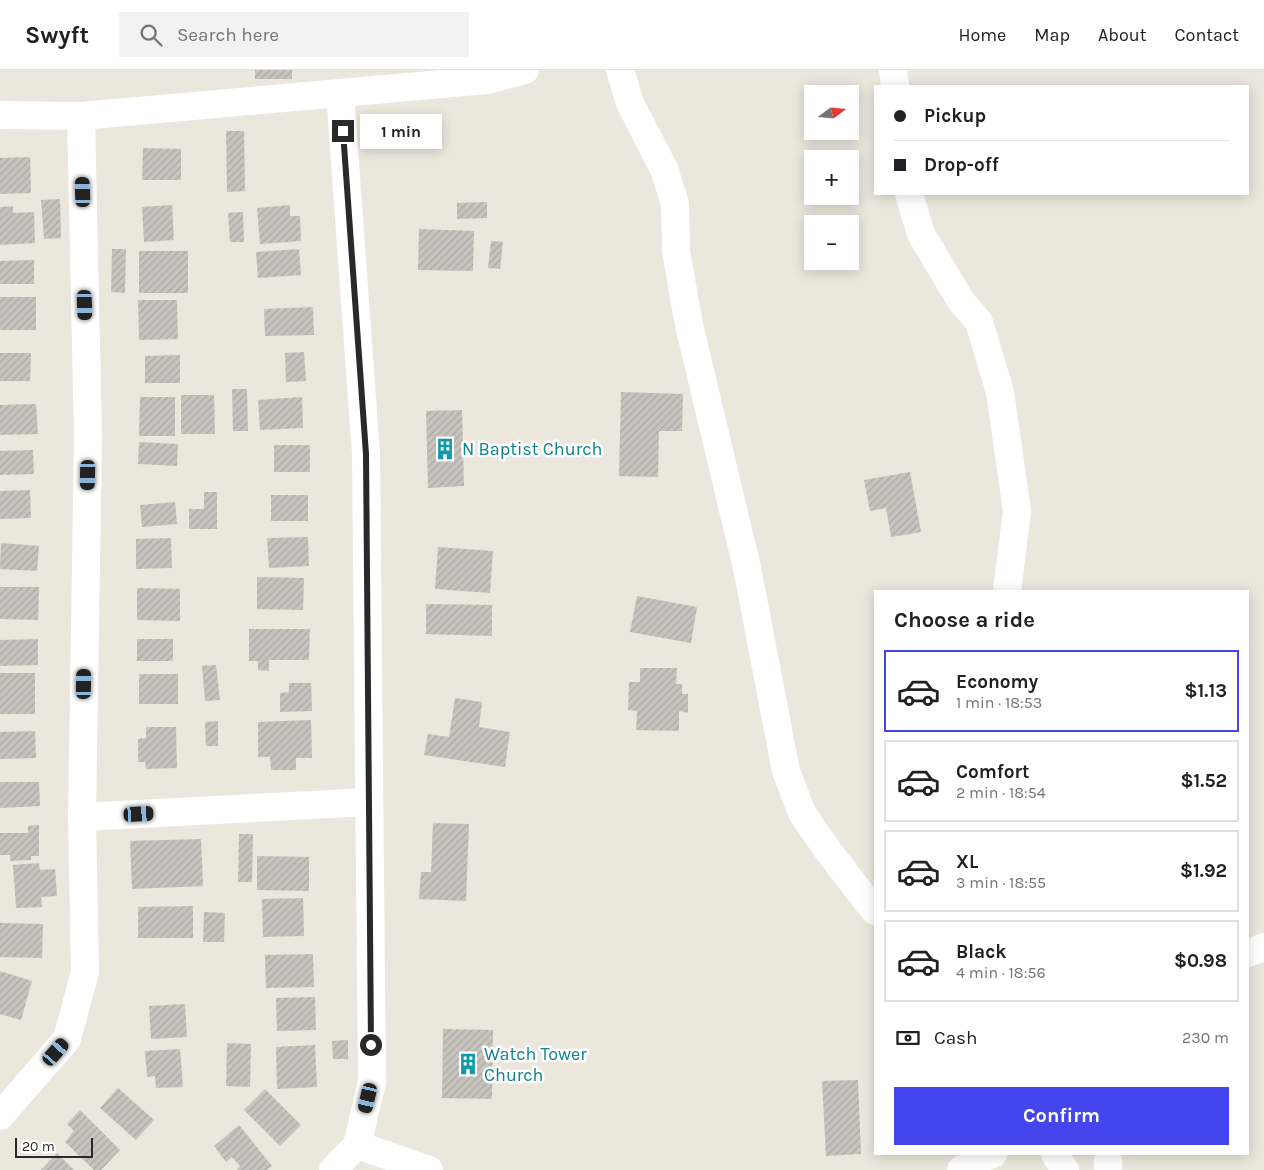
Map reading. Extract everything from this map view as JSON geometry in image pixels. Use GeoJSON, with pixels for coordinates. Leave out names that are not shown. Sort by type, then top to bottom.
{"type":"FeatureCollection","features":[{"type":"Feature","properties":{"kind":"street"},"geometry":{"type":"LineString","coordinates":[[0,115],[81,116],[340,94],[487,80],[525,70]]}},
{"type":"Feature","properties":{"kind":"street"},"geometry":{"type":"LineString","coordinates":[[620,70],[630,103],[664,170],[675,204],[676,251],[690,325],[747,568],[786,771],[802,813],[829,852],[874,910]]}},
{"type":"Feature","properties":{"kind":"street"},"geometry":{"type":"LineString","coordinates":[[893,70],[895,85]]}},
{"type":"Feature","properties":{"kind":"street"},"geometry":{"type":"LineString","coordinates":[[333,1170],[357,1145],[372,1082],[366,454],[340,94]]}},
{"type":"Feature","properties":{"kind":"street"},"geometry":{"type":"LineString","coordinates":[[0,1116],[67,1039],[85,972],[82,817],[88,437],[81,116]]}},
{"type":"Feature","properties":{"kind":"street"},"geometry":{"type":"LineString","coordinates":[[909,195],[921,234],[961,301],[979,322],[1000,392],[1017,511],[1007,590]]}},
{"type":"Feature","properties":{"kind":"street"},"geometry":{"type":"LineString","coordinates":[[82,817],[368,802]]}},
{"type":"Feature","properties":{"kind":"street"},"geometry":{"type":"LineString","coordinates":[[1249,953],[1264,946]]}},
{"type":"Feature","properties":{"kind":"street"},"geometry":{"type":"LineString","coordinates":[[357,1145],[429,1170]]}},
{"type":"Feature","properties":{"kind":"street"},"geometry":{"type":"LineString","coordinates":[[961,1170],[970,1163],[990,1155]]}},
{"type":"Feature","properties":{"kind":"street"},"geometry":{"type":"LineString","coordinates":[[1056,1155],[1065,1170]]}},
{"type":"Feature","properties":{"kind":"street"},"geometry":{"type":"LineString","coordinates":[[1108,1155],[1108,1170]]}},
{"type":"Feature","properties":{"kind":"building"},"geometry":{"type":"Polygon","coordinates":[[[255,70],[292,70],[292,79],[255,79],[255,70]]]}},
{"type":"Feature","properties":{"kind":"building"},"geometry":{"type":"Polygon","coordinates":[[[226,131],[244,131],[245,191],[227,192],[226,131]]]}},
{"type":"Feature","properties":{"kind":"building"},"geometry":{"type":"Polygon","coordinates":[[[143,148],[181,149],[181,180],[142,180],[143,148]]]}},
{"type":"Feature","properties":{"kind":"building"},"geometry":{"type":"Polygon","coordinates":[[[30,157],[31,193],[0,194],[0,158],[30,157]]]}},
{"type":"Feature","properties":{"kind":"building"},"geometry":{"type":"Polygon","coordinates":[[[60,199],[61,238],[44,239],[41,200],[60,199]]]}},
{"type":"Feature","properties":{"kind":"building"},"geometry":{"type":"Polygon","coordinates":[[[487,202],[487,218],[457,219],[457,203],[487,202]]]}},
{"type":"Feature","properties":{"kind":"building"},"geometry":{"type":"Polygon","coordinates":[[[172,205],[174,240],[144,242],[142,207],[172,205]]]}},
{"type":"Feature","properties":{"kind":"building"},"geometry":{"type":"Polygon","coordinates":[[[290,205],[290,216],[300,216],[301,241],[260,244],[257,208],[290,205]]]}},
{"type":"Feature","properties":{"kind":"building"},"geometry":{"type":"Polygon","coordinates":[[[13,206],[13,213],[34,212],[35,243],[0,245],[0,207],[13,206]]]}},
{"type":"Feature","properties":{"kind":"building"},"geometry":{"type":"Polygon","coordinates":[[[243,212],[244,242],[230,242],[228,213],[243,212]]]}},
{"type":"Feature","properties":{"kind":"building"},"geometry":{"type":"Polygon","coordinates":[[[419,229],[474,231],[473,271],[418,270],[419,229]]]}},
{"type":"Feature","properties":{"kind":"building"},"geometry":{"type":"Polygon","coordinates":[[[491,241],[503,242],[500,269],[488,268],[491,241]]]}},
{"type":"Feature","properties":{"kind":"building"},"geometry":{"type":"Polygon","coordinates":[[[112,249],[126,249],[125,293],[111,292],[112,249]]]}},
{"type":"Feature","properties":{"kind":"building"},"geometry":{"type":"Polygon","coordinates":[[[299,249],[301,275],[258,278],[256,252],[299,249]]]}},
{"type":"Feature","properties":{"kind":"building"},"geometry":{"type":"Polygon","coordinates":[[[139,251],[188,251],[188,293],[139,293],[139,251]]]}},
{"type":"Feature","properties":{"kind":"building"},"geometry":{"type":"Polygon","coordinates":[[[34,260],[34,284],[0,284],[0,261],[34,260]]]}},
{"type":"Feature","properties":{"kind":"building"},"geometry":{"type":"Polygon","coordinates":[[[0,297],[36,297],[36,330],[0,330],[0,297]]]}},
{"type":"Feature","properties":{"kind":"building"},"geometry":{"type":"Polygon","coordinates":[[[138,300],[177,300],[178,339],[139,340],[138,300]]]}},
{"type":"Feature","properties":{"kind":"building"},"geometry":{"type":"Polygon","coordinates":[[[313,307],[314,335],[265,336],[264,309],[313,307]]]}},
{"type":"Feature","properties":{"kind":"building"},"geometry":{"type":"Polygon","coordinates":[[[304,352],[306,381],[286,382],[285,353],[304,352]]]}},
{"type":"Feature","properties":{"kind":"building"},"geometry":{"type":"Polygon","coordinates":[[[0,353],[31,353],[30,381],[0,381],[0,353]]]}},
{"type":"Feature","properties":{"kind":"building"},"geometry":{"type":"Polygon","coordinates":[[[180,355],[180,383],[145,383],[145,356],[180,355]]]}},
{"type":"Feature","properties":{"kind":"building"},"geometry":{"type":"Polygon","coordinates":[[[232,389],[247,389],[248,431],[233,431],[232,389]]]}},
{"type":"Feature","properties":{"kind":"building"},"geometry":{"type":"Polygon","coordinates":[[[621,392],[683,394],[682,431],[659,431],[658,477],[619,476],[621,392]]]}},
{"type":"Feature","properties":{"kind":"building"},"geometry":{"type":"Polygon","coordinates":[[[181,395],[214,395],[215,434],[181,434],[181,395]]]}},
{"type":"Feature","properties":{"kind":"building"},"geometry":{"type":"Polygon","coordinates":[[[140,397],[175,397],[175,436],[139,436],[140,397]]]}},
{"type":"Feature","properties":{"kind":"building"},"geometry":{"type":"Polygon","coordinates":[[[302,397],[303,428],[260,430],[258,400],[302,397]]]}},
{"type":"Feature","properties":{"kind":"building"},"geometry":{"type":"Polygon","coordinates":[[[36,404],[38,434],[0,435],[0,405],[36,404]]]}},
{"type":"Feature","properties":{"kind":"building","name":"N Baptist Church"},"geometry":{"type":"Polygon","coordinates":[[[462,410],[464,486],[428,488],[426,411],[462,410]]]}},
{"type":"Feature","properties":{"kind":"building"},"geometry":{"type":"Polygon","coordinates":[[[139,442],[178,444],[177,466],[138,464],[139,442]]]}},
{"type":"Feature","properties":{"kind":"building"},"geometry":{"type":"Polygon","coordinates":[[[274,445],[310,445],[310,472],[274,472],[274,445]]]}},
{"type":"Feature","properties":{"kind":"building"},"geometry":{"type":"Polygon","coordinates":[[[33,450],[34,474],[0,475],[0,451],[33,450]]]}},
{"type":"Feature","properties":{"kind":"building"},"geometry":{"type":"Polygon","coordinates":[[[910,472],[921,532],[891,537],[886,508],[870,511],[864,480],[910,472]]]}},
{"type":"Feature","properties":{"kind":"building"},"geometry":{"type":"Polygon","coordinates":[[[30,490],[31,518],[0,519],[0,491],[30,490]]]}},
{"type":"Feature","properties":{"kind":"building"},"geometry":{"type":"Polygon","coordinates":[[[204,492],[217,492],[217,529],[189,529],[189,509],[204,509],[204,492]]]}},
{"type":"Feature","properties":{"kind":"building"},"geometry":{"type":"Polygon","coordinates":[[[271,495],[308,495],[308,521],[271,521],[271,495]]]}},
{"type":"Feature","properties":{"kind":"building"},"geometry":{"type":"Polygon","coordinates":[[[175,502],[177,524],[142,527],[140,505],[175,502]]]}},
{"type":"Feature","properties":{"kind":"building"},"geometry":{"type":"Polygon","coordinates":[[[308,537],[309,566],[269,568],[267,538],[308,537]]]}},
{"type":"Feature","properties":{"kind":"building"},"geometry":{"type":"Polygon","coordinates":[[[171,538],[172,568],[136,569],[136,539],[171,538]]]}},
{"type":"Feature","properties":{"kind":"building"},"geometry":{"type":"Polygon","coordinates":[[[1,543],[39,546],[37,571],[0,569],[1,543]]]}},
{"type":"Feature","properties":{"kind":"building"},"geometry":{"type":"Polygon","coordinates":[[[438,547],[493,551],[490,593],[435,589],[438,547]]]}},
{"type":"Feature","properties":{"kind":"building"},"geometry":{"type":"Polygon","coordinates":[[[257,577],[304,578],[303,610],[257,609],[257,577]]]}},
{"type":"Feature","properties":{"kind":"building"},"geometry":{"type":"Polygon","coordinates":[[[0,587],[39,587],[38,620],[0,619],[0,587]]]}},
{"type":"Feature","properties":{"kind":"building"},"geometry":{"type":"Polygon","coordinates":[[[137,588],[180,589],[180,621],[137,620],[137,588]]]}},
{"type":"Feature","properties":{"kind":"building"},"geometry":{"type":"Polygon","coordinates":[[[637,596],[697,607],[691,643],[630,632],[637,596]]]}},
{"type":"Feature","properties":{"kind":"building"},"geometry":{"type":"Polygon","coordinates":[[[426,604],[492,605],[492,636],[426,634],[426,604]]]}},
{"type":"Feature","properties":{"kind":"building"},"geometry":{"type":"Polygon","coordinates":[[[249,629],[310,629],[309,660],[269,660],[269,671],[258,670],[258,661],[249,661],[249,629]]]}},
{"type":"Feature","properties":{"kind":"building"},"geometry":{"type":"Polygon","coordinates":[[[38,639],[38,665],[0,666],[0,640],[38,639]]]}},
{"type":"Feature","properties":{"kind":"building"},"geometry":{"type":"Polygon","coordinates":[[[137,639],[173,639],[173,661],[137,661],[137,639]]]}},
{"type":"Feature","properties":{"kind":"building"},"geometry":{"type":"Polygon","coordinates":[[[216,665],[220,700],[205,701],[202,666],[216,665]]]}},
{"type":"Feature","properties":{"kind":"building"},"geometry":{"type":"Polygon","coordinates":[[[640,668],[677,668],[676,684],[682,684],[682,694],[688,694],[688,713],[679,711],[679,731],[636,730],[637,711],[628,710],[629,682],[640,682],[640,668]]]}},
{"type":"Feature","properties":{"kind":"building"},"geometry":{"type":"Polygon","coordinates":[[[0,673],[35,673],[35,714],[0,714],[0,673]]]}},
{"type":"Feature","properties":{"kind":"building"},"geometry":{"type":"Polygon","coordinates":[[[139,674],[178,674],[178,704],[139,704],[139,674]]]}},
{"type":"Feature","properties":{"kind":"building"},"geometry":{"type":"Polygon","coordinates":[[[289,683],[311,683],[312,711],[280,712],[280,693],[289,692],[289,683]]]}},
{"type":"Feature","properties":{"kind":"building"},"geometry":{"type":"Polygon","coordinates":[[[455,698],[482,702],[479,727],[510,732],[505,767],[424,755],[428,734],[449,737],[455,698]]]}},
{"type":"Feature","properties":{"kind":"building"},"geometry":{"type":"Polygon","coordinates":[[[311,720],[312,758],[296,758],[296,770],[271,770],[270,757],[258,757],[258,722],[311,720]]]}},
{"type":"Feature","properties":{"kind":"building"},"geometry":{"type":"Polygon","coordinates":[[[218,721],[218,746],[206,746],[205,722],[218,721]]]}},
{"type":"Feature","properties":{"kind":"building"},"geometry":{"type":"Polygon","coordinates":[[[146,727],[176,727],[177,768],[146,769],[145,762],[138,762],[138,739],[146,738],[146,727]]]}},
{"type":"Feature","properties":{"kind":"building"},"geometry":{"type":"Polygon","coordinates":[[[35,731],[36,758],[0,759],[0,732],[35,731]]]}},
{"type":"Feature","properties":{"kind":"building"},"geometry":{"type":"Polygon","coordinates":[[[0,782],[39,782],[40,806],[0,808],[0,782]]]}},
{"type":"Feature","properties":{"kind":"building"},"geometry":{"type":"Polygon","coordinates":[[[433,823],[469,824],[466,901],[419,899],[421,872],[431,872],[433,823]]]}},
{"type":"Feature","properties":{"kind":"building"},"geometry":{"type":"Polygon","coordinates":[[[39,825],[39,856],[31,856],[31,860],[10,861],[10,855],[0,855],[0,833],[28,833],[28,826],[39,825]]]}},
{"type":"Feature","properties":{"kind":"building"},"geometry":{"type":"Polygon","coordinates":[[[239,834],[253,834],[252,882],[238,882],[239,834]]]}},
{"type":"Feature","properties":{"kind":"building"},"geometry":{"type":"Polygon","coordinates":[[[201,839],[203,886],[132,889],[130,841],[201,839]]]}},
{"type":"Feature","properties":{"kind":"building"},"geometry":{"type":"Polygon","coordinates":[[[257,856],[309,857],[309,891],[257,890],[257,856]]]}},
{"type":"Feature","properties":{"kind":"building"},"geometry":{"type":"Polygon","coordinates":[[[39,863],[40,870],[55,869],[57,896],[41,897],[42,907],[16,908],[13,865],[39,863]]]}},
{"type":"Feature","properties":{"kind":"building"},"geometry":{"type":"Polygon","coordinates":[[[303,898],[304,936],[263,937],[262,899],[303,898]]]}},
{"type":"Feature","properties":{"kind":"building"},"geometry":{"type":"Polygon","coordinates":[[[193,906],[193,938],[138,938],[138,907],[193,906]]]}},
{"type":"Feature","properties":{"kind":"building"},"geometry":{"type":"Polygon","coordinates":[[[204,912],[225,913],[224,942],[203,942],[204,912]]]}},
{"type":"Feature","properties":{"kind":"building"},"geometry":{"type":"Polygon","coordinates":[[[0,923],[43,924],[42,958],[0,957],[0,923]]]}},
{"type":"Feature","properties":{"kind":"building"},"geometry":{"type":"Polygon","coordinates":[[[313,954],[314,987],[266,988],[265,955],[313,954]]]}},
{"type":"Feature","properties":{"kind":"building"},"geometry":{"type":"Polygon","coordinates":[[[0,971],[32,981],[21,1020],[0,1014],[0,971]]]}},
{"type":"Feature","properties":{"kind":"building"},"geometry":{"type":"Polygon","coordinates":[[[315,997],[316,1030],[277,1031],[276,998],[315,997]]]}},
{"type":"Feature","properties":{"kind":"building"},"geometry":{"type":"Polygon","coordinates":[[[185,1004],[187,1037],[151,1039],[149,1006],[185,1004]]]}},
{"type":"Feature","properties":{"kind":"building","name":"Watch Tower Church"},"geometry":{"type":"Polygon","coordinates":[[[443,1029],[493,1030],[492,1099],[442,1098],[443,1029]]]}},
{"type":"Feature","properties":{"kind":"building"},"geometry":{"type":"Polygon","coordinates":[[[348,1040],[348,1059],[333,1059],[332,1041],[348,1040]]]}},
{"type":"Feature","properties":{"kind":"building"},"geometry":{"type":"Polygon","coordinates":[[[227,1043],[251,1044],[250,1087],[226,1086],[227,1043]]]}},
{"type":"Feature","properties":{"kind":"building"},"geometry":{"type":"Polygon","coordinates":[[[315,1045],[317,1087],[277,1089],[276,1047],[315,1045]]]}},
{"type":"Feature","properties":{"kind":"building"},"geometry":{"type":"Polygon","coordinates":[[[180,1049],[183,1087],[156,1088],[155,1076],[147,1077],[145,1051],[180,1049]]]}},
{"type":"Feature","properties":{"kind":"building"},"geometry":{"type":"Polygon","coordinates":[[[858,1080],[861,1154],[826,1156],[822,1081],[858,1080]]]}},
{"type":"Feature","properties":{"kind":"building"},"geometry":{"type":"Polygon","coordinates":[[[118,1088],[154,1120],[136,1140],[100,1108],[118,1088]]]}},
{"type":"Feature","properties":{"kind":"building"},"geometry":{"type":"Polygon","coordinates":[[[265,1089],[301,1125],[280,1146],[244,1110],[265,1089]]]}},
{"type":"Feature","properties":{"kind":"building"},"geometry":{"type":"Polygon","coordinates":[[[80,1110],[120,1150],[101,1170],[94,1170],[65,1142],[74,1131],[67,1124],[80,1110]]]}},
{"type":"Feature","properties":{"kind":"building"},"geometry":{"type":"Polygon","coordinates":[[[239,1125],[272,1166],[267,1170],[237,1170],[240,1166],[232,1157],[226,1162],[214,1146],[239,1125]]]}},
{"type":"Feature","properties":{"kind":"building"},"geometry":{"type":"Polygon","coordinates":[[[57,1153],[74,1170],[41,1170],[57,1153]]]}},
{"type":"Feature","properties":{"kind":"place","name":"N Baptist Church"},"geometry":{"type":"Point","coordinates":[445,449]}},
{"type":"Feature","properties":{"kind":"place","name":"Watch Tower Church"},"geometry":{"type":"Point","coordinates":[468,1064]}},
{"type":"Feature","properties":{"kind":"route"},"geometry":{"type":"LineString","coordinates":[[343,131],[366,454],[371,1045]]}}]}
